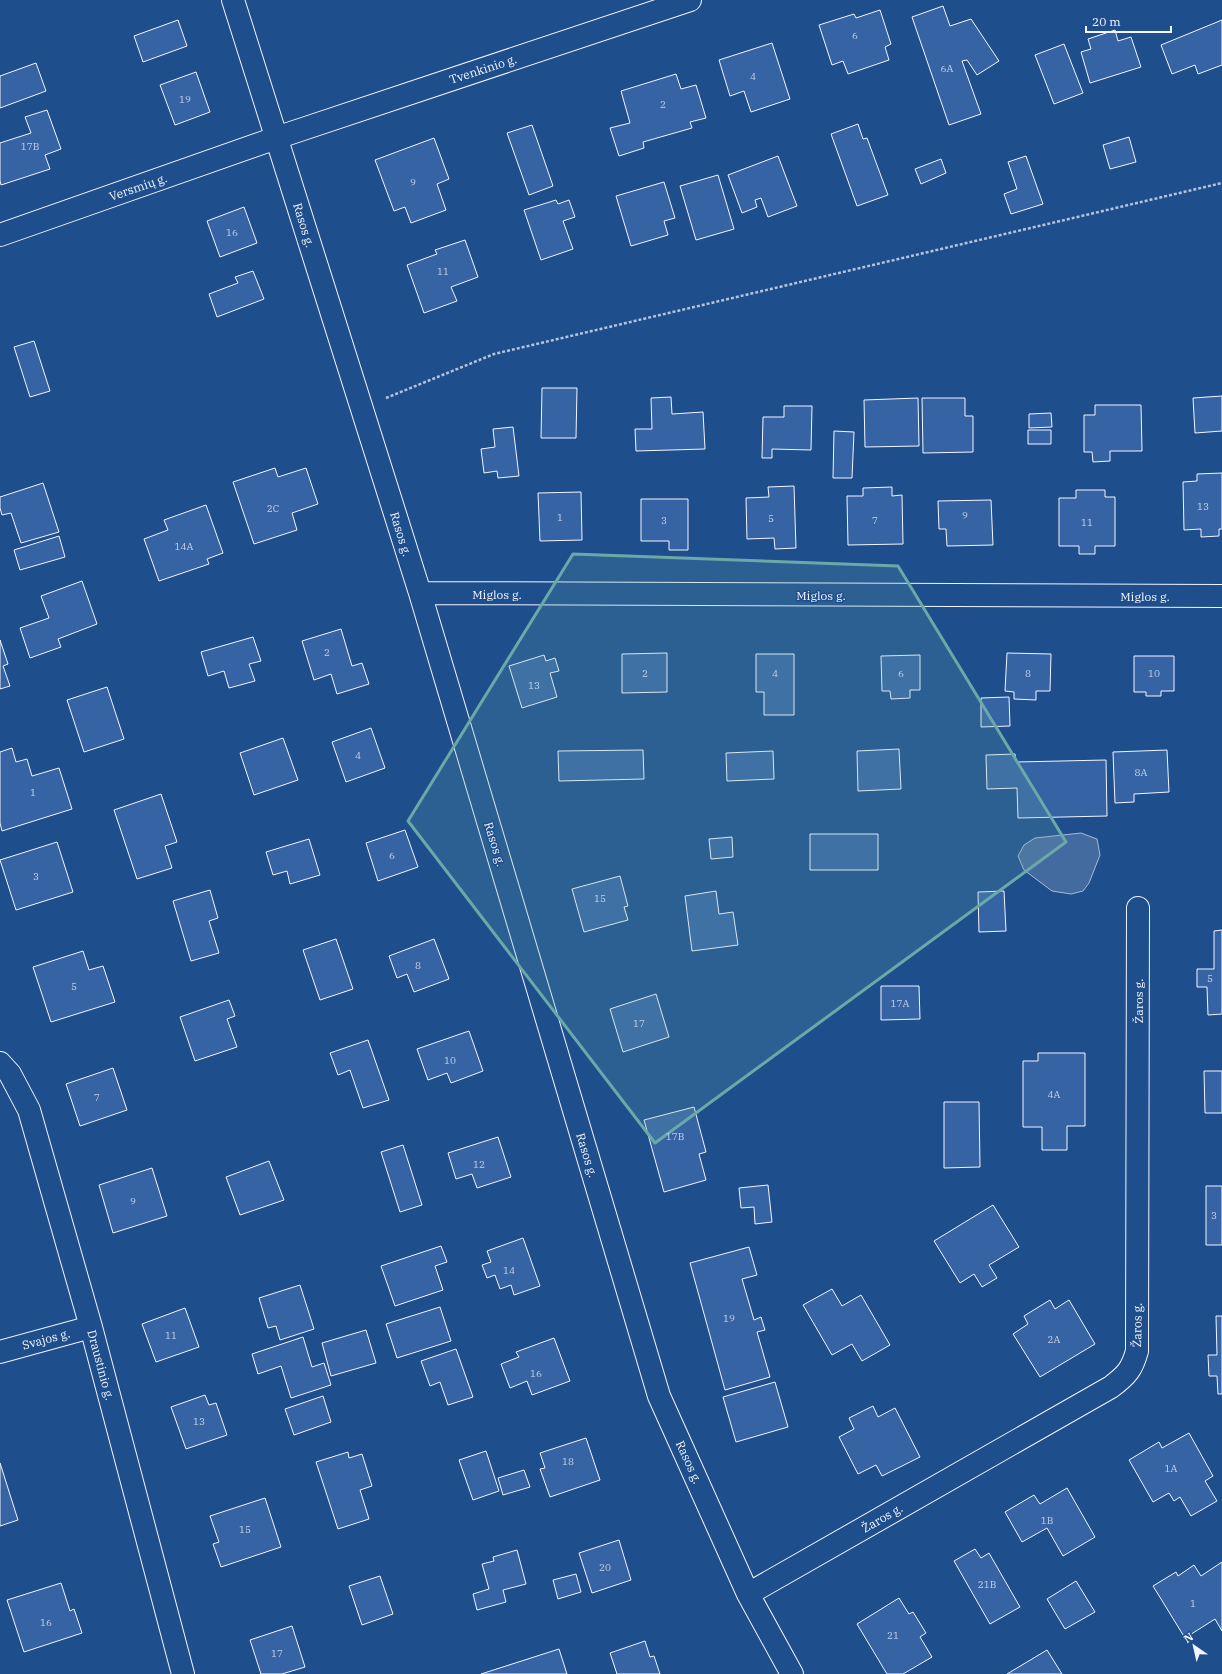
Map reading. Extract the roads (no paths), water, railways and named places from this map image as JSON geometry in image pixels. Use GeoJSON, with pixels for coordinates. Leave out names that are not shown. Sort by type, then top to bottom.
{"type":"FeatureCollection","features":[{"type":"Feature","properties":{"kind":"street","name":"Rasos g."},"geometry":{"type":"LineString","coordinates":[[233,0],[420,593],[659,1396],[748,1594],[792,1674]]}},
{"type":"Feature","properties":{"kind":"street","name":"Tvenkinio g."},"geometry":{"type":"LineString","coordinates":[[276,138],[690,0]]}},
{"type":"Feature","properties":{"kind":"street","name":"Versmių g."},"geometry":{"type":"LineString","coordinates":[[0,235],[276,138]]}},
{"type":"Feature","properties":{"kind":"street","name":"Miglos g."},"geometry":{"type":"LineString","coordinates":[[420,593],[1222,596]]}},
{"type":"Feature","properties":{"kind":"street","name":"Žaros g."},"geometry":{"type":"LineString","coordinates":[[748,1594],[1105,1391],[1125,1377],[1133,1365],[1138,1351],[1138,908]]}},
{"type":"Feature","properties":{"kind":"street","name":"Draustinio g."},"geometry":{"type":"LineString","coordinates":[[0,1063],[10,1074],[29,1110],[92,1327],[183,1674]]}},
{"type":"Feature","properties":{"kind":"street","name":"Svajos g."},"geometry":{"type":"LineString","coordinates":[[0,1352],[92,1327]]}},
{"type":"Feature","properties":{"kind":"water"},"geometry":{"type":"Polygon","coordinates":[[[1081,833],[1097,839],[1100,855],[1089,883],[1083,891],[1071,894],[1052,891],[1024,870],[1018,856],[1024,845],[1035,838],[1081,833]]]}}]}
